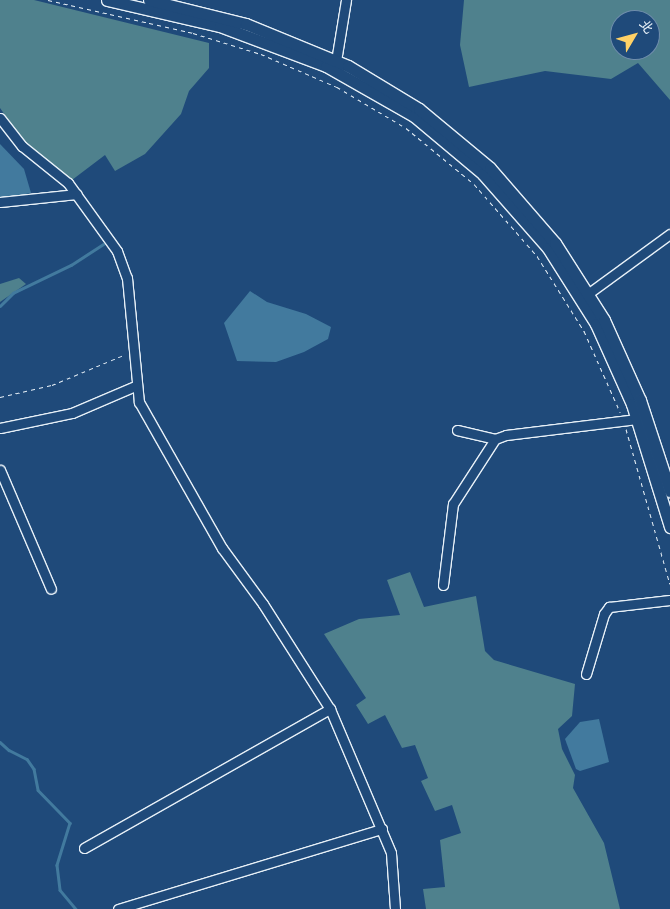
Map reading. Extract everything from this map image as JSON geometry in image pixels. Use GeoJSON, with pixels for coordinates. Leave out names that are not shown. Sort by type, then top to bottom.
{"type":"FeatureCollection","features":[{"type":"Feature","properties":{"kind":"main road"},"geometry":{"type":"LineString","coordinates":[[107,0],[196,20],[266,41],[362,84],[432,130],[500,191],[548,248],[606,343],[637,419],[670,527]]}},
{"type":"Feature","properties":{"kind":"main road"},"geometry":{"type":"LineString","coordinates":[[149,0],[246,24],[336,61],[402,97],[472,151],[528,209],[588,293],[628,370],[670,491]]}},
{"type":"Feature","properties":{"kind":"street"},"geometry":{"type":"LineString","coordinates":[[336,61],[346,0]]}},
{"type":"Feature","properties":{"kind":"street"},"geometry":{"type":"LineString","coordinates":[[0,118],[22,146],[62,176],[113,244],[124,268],[134,351],[135,386],[142,410],[222,548],[263,604],[330,709],[359,784],[382,829],[393,862],[395,909]]}},
{"type":"Feature","properties":{"kind":"street"},"geometry":{"type":"LineString","coordinates":[[0,202],[77,194]]}},
{"type":"Feature","properties":{"kind":"street"},"geometry":{"type":"LineString","coordinates":[[588,293],[670,234]]}},
{"type":"Feature","properties":{"kind":"street"},"geometry":{"type":"LineString","coordinates":[[0,428],[72,413],[135,386]]}},
{"type":"Feature","properties":{"kind":"street"},"geometry":{"type":"LineString","coordinates":[[456,430],[494,439],[506,435],[637,419]]}},
{"type":"Feature","properties":{"kind":"street"},"geometry":{"type":"LineString","coordinates":[[443,585],[453,504],[494,439]]}},
{"type":"Feature","properties":{"kind":"street"},"geometry":{"type":"LineString","coordinates":[[0,470],[51,589]]}},
{"type":"Feature","properties":{"kind":"street"},"geometry":{"type":"LineString","coordinates":[[586,674],[609,607],[670,600]]}},
{"type":"Feature","properties":{"kind":"street"},"geometry":{"type":"LineString","coordinates":[[84,848],[330,709]]}},
{"type":"Feature","properties":{"kind":"street"},"geometry":{"type":"LineString","coordinates":[[118,909],[382,829]]}},
{"type":"Feature","properties":{"kind":"path"},"geometry":{"type":"LineString","coordinates":[[48,0],[193,33],[261,54],[337,87],[412,132],[474,184],[536,256],[590,343],[623,421],[648,499],[670,584]]}},
{"type":"Feature","properties":{"kind":"path"},"geometry":{"type":"LineString","coordinates":[[0,397],[52,385],[134,351]]}},
{"type":"Feature","properties":{"kind":"green space"},"geometry":{"type":"Polygon","coordinates":[[[0,0],[34,0],[209,43],[209,68],[189,91],[181,114],[145,154],[115,171],[105,155],[72,180],[22,139],[0,108],[0,0]]]}},
{"type":"Feature","properties":{"kind":"green space"},"geometry":{"type":"Polygon","coordinates":[[[464,0],[670,0],[670,100],[638,63],[611,79],[545,71],[469,87],[460,45],[464,0]]]}},
{"type":"Feature","properties":{"kind":"green space"},"geometry":{"type":"Polygon","coordinates":[[[19,278],[26,284],[0,302],[0,284],[19,278]]]}},
{"type":"Feature","properties":{"kind":"green space"},"geometry":{"type":"Polygon","coordinates":[[[410,572],[424,607],[476,596],[485,651],[494,660],[575,684],[572,716],[558,729],[562,749],[575,775],[573,788],[604,843],[620,909],[426,909],[423,889],[445,887],[440,840],[461,833],[452,805],[435,811],[421,781],[428,778],[415,745],[402,748],[385,715],[368,724],[356,705],[366,698],[324,634],[359,619],[400,615],[387,580],[410,572]]]}},
{"type":"Feature","properties":{"kind":"water"},"geometry":{"type":"Polygon","coordinates":[[[0,144],[24,169],[31,193],[0,199],[0,144]]]}},
{"type":"Feature","properties":{"kind":"water"},"geometry":{"type":"Polygon","coordinates":[[[250,291],[267,302],[306,314],[331,327],[328,339],[304,352],[276,362],[237,361],[224,323],[250,291]]]}},
{"type":"Feature","properties":{"kind":"water"},"geometry":{"type":"Polygon","coordinates":[[[599,719],[609,762],[580,771],[576,769],[565,739],[580,722],[599,719]]]}},
{"type":"Feature","properties":{"kind":"waterway"},"geometry":{"type":"LineString","coordinates":[[0,306],[13,293],[71,265],[103,244]]}},
{"type":"Feature","properties":{"kind":"waterway"},"geometry":{"type":"LineString","coordinates":[[0,742],[9,750],[27,759],[34,769],[38,790],[70,823],[57,865],[60,890],[76,909]]}}]}
